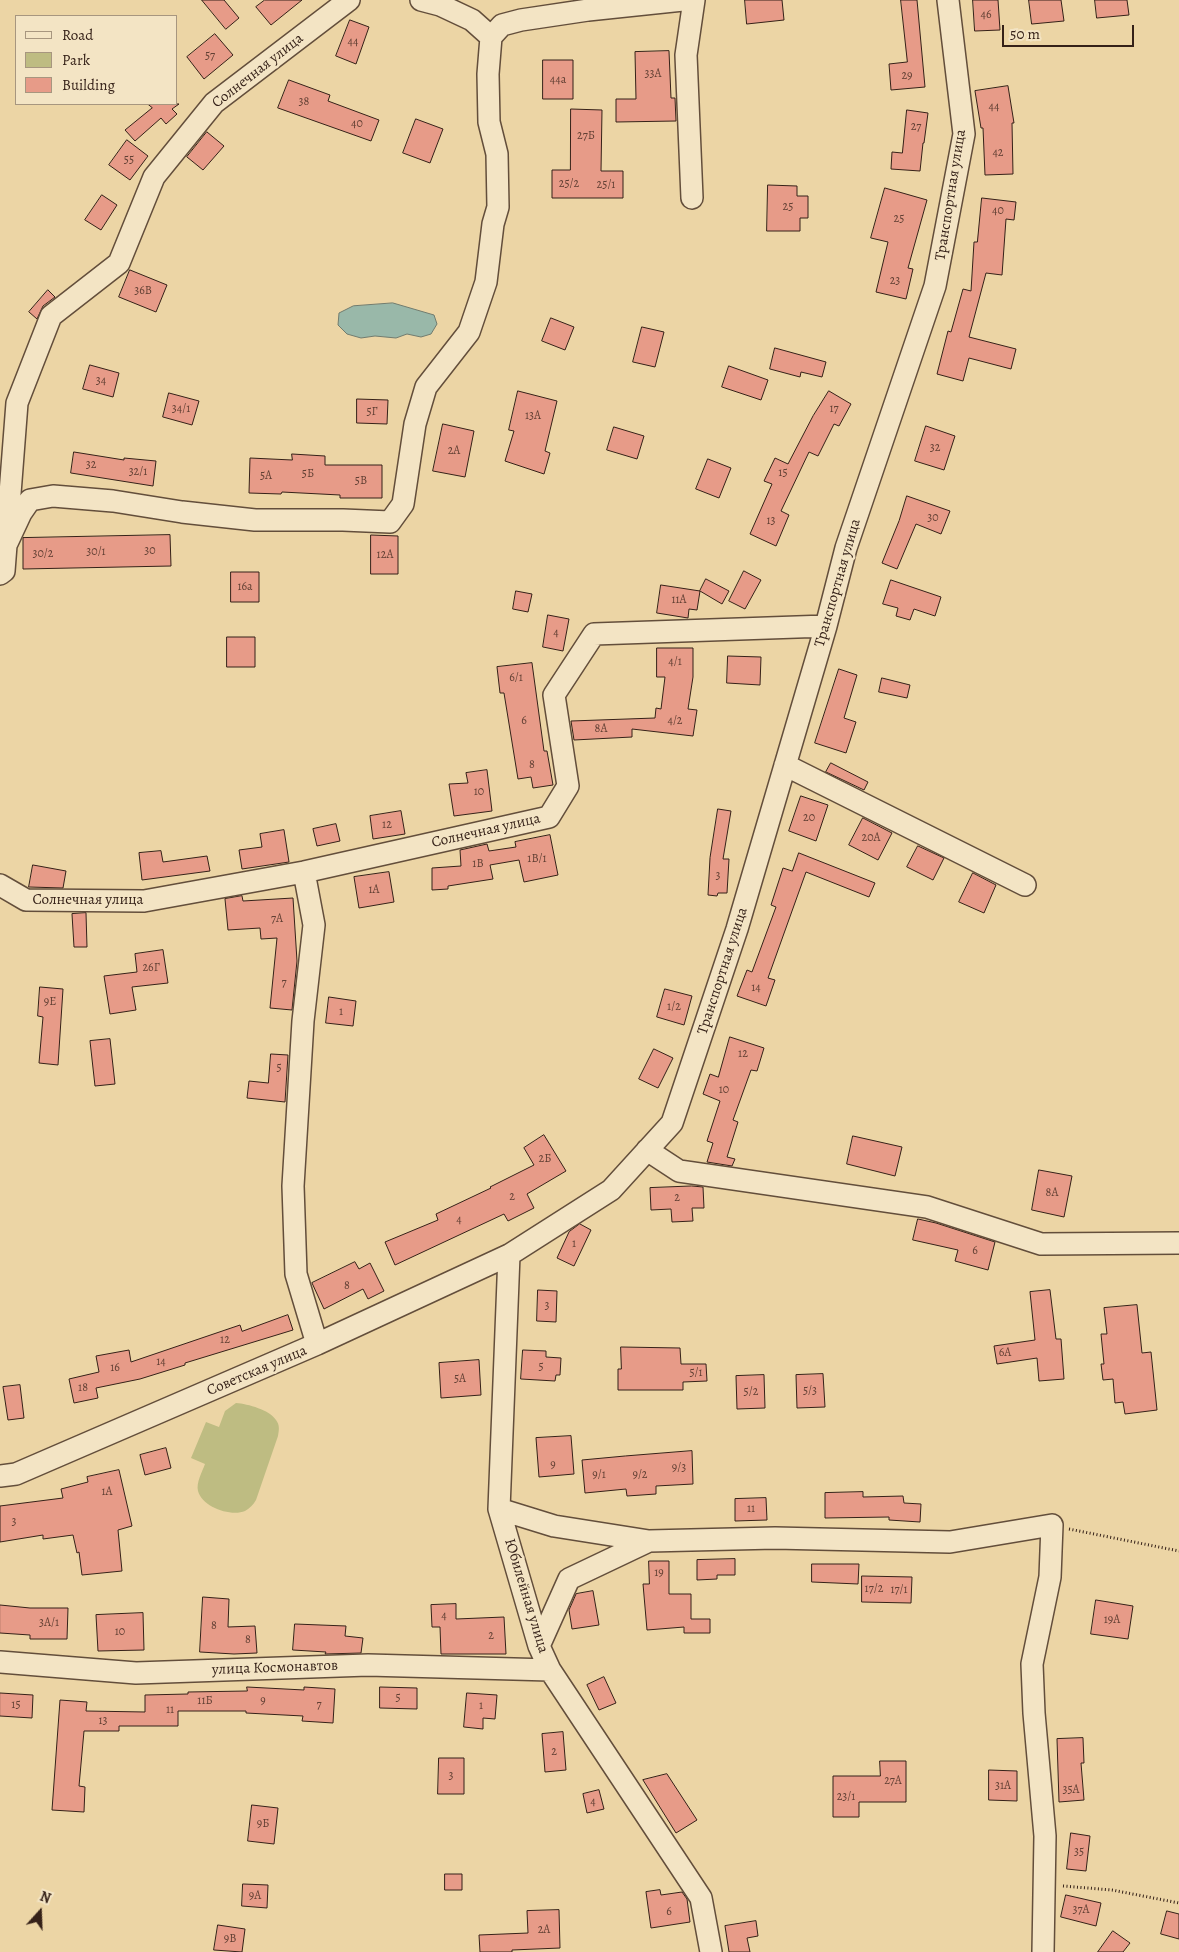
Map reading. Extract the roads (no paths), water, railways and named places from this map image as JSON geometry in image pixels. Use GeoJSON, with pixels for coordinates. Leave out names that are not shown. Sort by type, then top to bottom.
{"type":"FeatureCollection","features":[{"type":"Feature","properties":{"kind":"street","name":"Солнечная улица"},"geometry":{"type":"LineString","coordinates":[[0,574],[4,571],[17,404],[51,316],[119,263],[154,177],[214,103],[349,0]]}},
{"type":"Feature","properties":{"kind":"street"},"geometry":{"type":"LineString","coordinates":[[420,0],[440,6],[472,20],[491,37]]}},
{"type":"Feature","properties":{"kind":"street"},"geometry":{"type":"LineString","coordinates":[[6,543],[21,513],[30,500],[53,496],[113,501],[182,512],[255,520],[390,522],[402,504],[415,424],[426,387],[469,332],[486,282],[493,224],[498,207],[497,154],[489,122],[488,74],[491,37],[502,25],[522,20],[588,10],[683,0]]}},
{"type":"Feature","properties":{"kind":"street"},"geometry":{"type":"LineString","coordinates":[[692,198],[686,55],[694,0]]}},
{"type":"Feature","properties":{"kind":"street","name":"Транспортная улица"},"geometry":{"type":"LineString","coordinates":[[509,1255],[611,1190],[672,1123],[738,929],[826,626],[846,548],[936,286],[964,134],[948,0]]}},
{"type":"Feature","properties":{"kind":"street"},"geometry":{"type":"LineString","coordinates":[[0,452],[16,412]]}},
{"type":"Feature","properties":{"kind":"street","name":"Солнечная улица"},"geometry":{"type":"LineString","coordinates":[[0,884],[26,900],[144,901],[304,872],[549,817],[568,786],[554,695],[594,634],[826,626]]}},
{"type":"Feature","properties":{"kind":"street"},"geometry":{"type":"LineString","coordinates":[[785,765],[1025,885]]}},
{"type":"Feature","properties":{"kind":"street"},"geometry":{"type":"LineString","coordinates":[[304,872],[314,925],[303,1021],[293,1186],[296,1274],[317,1344]]}},
{"type":"Feature","properties":{"kind":"street"},"geometry":{"type":"LineString","coordinates":[[647,1150],[679,1171],[927,1207],[1041,1244],[1179,1243]]}},
{"type":"Feature","properties":{"kind":"street","name":"Советская улица"},"geometry":{"type":"LineString","coordinates":[[0,1476],[16,1474],[317,1344],[509,1255]]}},
{"type":"Feature","properties":{"kind":"street","name":"Юбилейная улица"},"geometry":{"type":"LineString","coordinates":[[509,1255],[499,1508],[533,1626],[539,1646],[550,1670],[701,1898],[711,1952]]}},
{"type":"Feature","properties":{"kind":"street"},"geometry":{"type":"LineString","coordinates":[[499,1508],[554,1526],[650,1541],[775,1538],[950,1542],[1052,1525],[1050,1577],[1032,1664],[1034,1714],[1046,1836],[1043,1952]]}},
{"type":"Feature","properties":{"kind":"street"},"geometry":{"type":"LineString","coordinates":[[539,1646],[570,1579],[650,1541]]}},
{"type":"Feature","properties":{"kind":"street"},"geometry":{"type":"LineString","coordinates":[[478,1668],[511,1662],[522,1655],[530,1645],[533,1626]]}},
{"type":"Feature","properties":{"kind":"street","name":"улица Космонавтов"},"geometry":{"type":"LineString","coordinates":[[0,1662],[136,1673],[368,1665],[550,1670]]}},
{"type":"Feature","properties":{"kind":"street"},"geometry":{"type":"LineString","coordinates":[[478,1668],[528,1679],[554,1691],[573,1705]]}}]}
